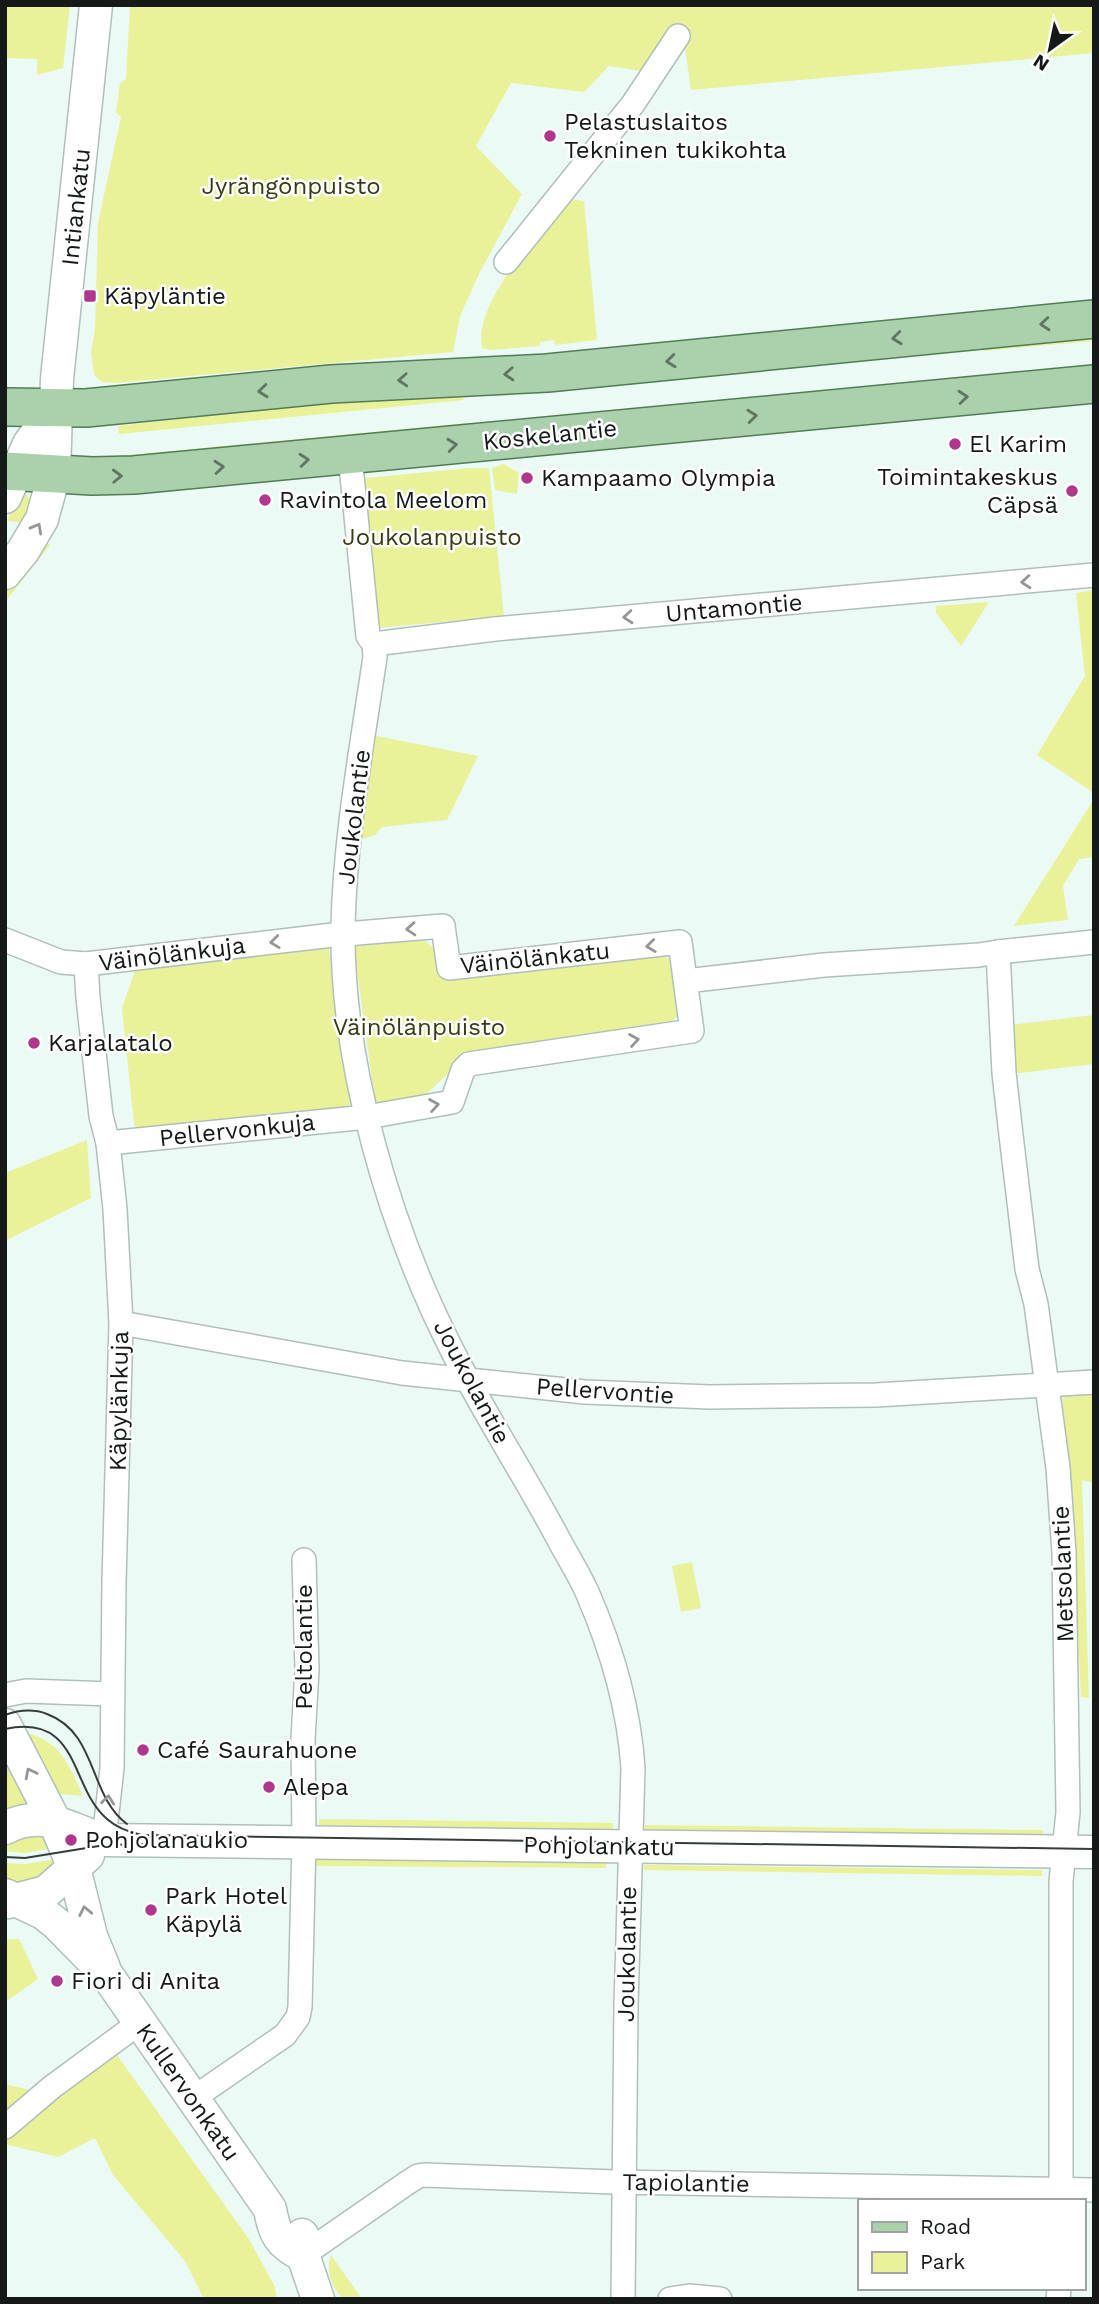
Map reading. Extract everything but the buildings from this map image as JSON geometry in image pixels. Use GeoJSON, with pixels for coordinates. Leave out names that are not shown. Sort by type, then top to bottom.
{"type":"FeatureCollection","features":[{"type":"Feature","properties":{"kind":"main road"},"geometry":{"type":"LineString","coordinates":[[5,407],[54,409],[110,406],[331,384],[547,373],[1094,319]]}},
{"type":"Feature","properties":{"kind":"main road","name":"Koskelantie"},"geometry":{"type":"LineString","coordinates":[[9,480],[54,475],[116,477],[1094,384]]}},
{"type":"Feature","properties":{"kind":"street","name":"Intiankatu"},"geometry":{"type":"LineString","coordinates":[[54,409],[96,5]]}},
{"type":"Feature","properties":{"kind":"street"},"geometry":{"type":"LineString","coordinates":[[506,262],[633,104],[678,36]]}},
{"type":"Feature","properties":{"kind":"street"},"geometry":{"type":"LineString","coordinates":[[5,573],[23,551],[42,519],[54,475],[54,409]]}},
{"type":"Feature","properties":{"kind":"street"},"geometry":{"type":"LineString","coordinates":[[9,480],[29,444],[54,409]]}},
{"type":"Feature","properties":{"kind":"street","name":"Joukolantie"},"geometry":{"type":"LineString","coordinates":[[350,456],[368,636],[374,644],[375,657],[347,854],[343,934],[349,1025],[367,1117],[387,1189],[423,1286],[467,1379],[585,1588],[603,1631],[630,1731],[633,1768],[623,2182],[623,2299]]}},
{"type":"Feature","properties":{"kind":"street","name":"Untamontie"},"geometry":{"type":"LineString","coordinates":[[374,644],[495,629],[1094,575]]}},
{"type":"Feature","properties":{"kind":"street","name":"Väinölänkatu"},"geometry":{"type":"LineString","coordinates":[[343,934],[443,926],[449,968],[680,942],[686,981],[692,1031],[469,1064],[463,1070],[452,1102],[367,1117]]}},
{"type":"Feature","properties":{"kind":"street","name":"Väinölänkuja"},"geometry":{"type":"LineString","coordinates":[[5,940],[61,962],[86,964],[343,934]]}},
{"type":"Feature","properties":{"kind":"street"},"geometry":{"type":"LineString","coordinates":[[686,981],[824,965],[979,955],[1094,942]]}},
{"type":"Feature","properties":{"kind":"street","name":"Metsolantie"},"geometry":{"type":"LineString","coordinates":[[998,951],[1004,1073],[1027,1269],[1036,1304],[1059,1475],[1064,1553],[1068,1812],[1079,1852],[1061,1881],[1061,2195]]}},
{"type":"Feature","properties":{"kind":"street","name":"Käpylänkuja"},"geometry":{"type":"LineString","coordinates":[[86,964],[101,1116],[108,1143],[116,1209],[121,1323],[112,1768],[104,1840]]}},
{"type":"Feature","properties":{"kind":"street","name":"Pellervonkuja"},"geometry":{"type":"LineString","coordinates":[[108,1143],[367,1117]]}},
{"type":"Feature","properties":{"kind":"street","name":"Pellervontie"},"geometry":{"type":"LineString","coordinates":[[121,1323],[402,1373],[585,1392],[710,1397],[876,1395],[1094,1382]]}},
{"type":"Feature","properties":{"kind":"street","name":"Peltolantie"},"geometry":{"type":"LineString","coordinates":[[192,2099],[285,2035],[298,2017],[301,1997],[303,1740],[307,1670],[304,1560]]}},
{"type":"Feature","properties":{"kind":"street"},"geometry":{"type":"LineString","coordinates":[[5,1695],[26,1691],[112,1694]]}},
{"type":"Feature","properties":{"kind":"street","name":"Kullervonkatu"},"geometry":{"type":"LineString","coordinates":[[5,1725],[54,1820],[74,1868],[91,1936],[107,1975]]}},
{"type":"Feature","properties":{"kind":"street","name":"Pohjolankatu"},"geometry":{"type":"LineString","coordinates":[[5,1828],[31,1819],[54,1820],[104,1840],[1079,1852]]}},
{"type":"Feature","properties":{"kind":"street"},"geometry":{"type":"LineString","coordinates":[[9,1900],[46,1892],[104,1840]]}},
{"type":"Feature","properties":{"kind":"street","name":"Kullervonkatu"},"geometry":{"type":"LineString","coordinates":[[9,1900],[43,1913],[107,1975],[270,2209],[273,2228],[281,2240],[288,2248],[303,2255]]}},
{"type":"Feature","properties":{"kind":"street"},"geometry":{"type":"LineString","coordinates":[[5,2126],[52,2087],[139,2023]]}},
{"type":"Feature","properties":{"kind":"street","name":"Tapiolantie"},"geometry":{"type":"LineString","coordinates":[[303,2255],[418,2176],[1061,2195],[1094,2190]]}},
{"type":"Feature","properties":{"kind":"street"},"geometry":{"type":"LineString","coordinates":[[303,2255],[318,2299]]}},
{"type":"Feature","properties":{"kind":"street"},"geometry":{"type":"LineString","coordinates":[[670,2299],[689,2296],[720,2299]]}},
{"type":"Feature","properties":{"kind":"green space"},"geometry":{"type":"Polygon","coordinates":[[[5,5],[70,5],[63,68],[37,75],[37,59],[5,58],[5,5]]]}},
{"type":"Feature","properties":{"kind":"green space","name":"Jyrängönpuisto"},"geometry":{"type":"Polygon","coordinates":[[[130,5],[1094,5],[1094,53],[691,90],[685,47],[660,74],[609,66],[584,92],[511,83],[476,146],[522,194],[480,272],[460,316],[453,352],[116,383],[102,382],[94,375],[91,353],[95,329],[98,223],[121,117],[116,113],[120,83],[126,79],[130,5]]]}},
{"type":"Feature","properties":{"kind":"green space"},"geometry":{"type":"Polygon","coordinates":[[[568,199],[584,201],[597,340],[555,345],[554,340],[540,342],[540,346],[490,350],[482,348],[482,330],[498,290],[526,249],[568,199]]]}},
{"type":"Feature","properties":{"kind":"green space"},"geometry":{"type":"Polygon","coordinates":[[[1094,329],[1094,341],[983,351],[982,340],[1094,329]]]}},
{"type":"Feature","properties":{"kind":"green space"},"geometry":{"type":"Polygon","coordinates":[[[460,394],[464,400],[119,434],[118,426],[315,403],[460,394]]]}},
{"type":"Feature","properties":{"kind":"green space"},"geometry":{"type":"Polygon","coordinates":[[[467,423],[119,463],[118,456],[467,423]]]}},
{"type":"Feature","properties":{"kind":"green space"},"geometry":{"type":"Polygon","coordinates":[[[504,464],[519,473],[517,494],[495,490],[492,468],[504,464]]]}},
{"type":"Feature","properties":{"kind":"green space","name":"Joukolanpuisto"},"geometry":{"type":"Polygon","coordinates":[[[489,468],[504,616],[378,628],[363,480],[489,468]]]}},
{"type":"Feature","properties":{"kind":"green space"},"geometry":{"type":"Polygon","coordinates":[[[21,494],[27,494],[30,500],[25,523],[7,521],[16,501],[21,494]]]}},
{"type":"Feature","properties":{"kind":"green space"},"geometry":{"type":"Polygon","coordinates":[[[44,542],[50,545],[5,602],[5,592],[44,542]]]}},
{"type":"Feature","properties":{"kind":"green space"},"geometry":{"type":"Polygon","coordinates":[[[1094,590],[1094,793],[1037,755],[1085,676],[1076,593],[1094,590]]]}},
{"type":"Feature","properties":{"kind":"green space"},"geometry":{"type":"Polygon","coordinates":[[[989,602],[961,646],[936,613],[936,606],[989,602]]]}},
{"type":"Feature","properties":{"kind":"green space"},"geometry":{"type":"Polygon","coordinates":[[[376,736],[478,756],[447,820],[382,827],[375,835],[359,840],[376,736]]]}},
{"type":"Feature","properties":{"kind":"green space"},"geometry":{"type":"Polygon","coordinates":[[[1094,799],[1094,857],[1079,859],[1063,886],[1068,920],[1014,926],[1094,799]]]}},
{"type":"Feature","properties":{"kind":"green space","name":"Väinölänpuisto"},"geometry":{"type":"Polygon","coordinates":[[[388,940],[425,941],[435,949],[440,972],[640,955],[666,957],[674,962],[682,1011],[668,1025],[452,1070],[420,1100],[382,1106],[375,1101],[354,949],[360,943],[388,940]]]}},
{"type":"Feature","properties":{"kind":"green space","name":"Väinölänpuisto"},"geometry":{"type":"Polygon","coordinates":[[[328,943],[350,1103],[346,1110],[138,1131],[134,1124],[122,1008],[135,971],[328,943]]]}},
{"type":"Feature","properties":{"kind":"green space"},"geometry":{"type":"Polygon","coordinates":[[[1094,1015],[1094,1064],[1012,1074],[1009,1025],[1094,1015]]]}},
{"type":"Feature","properties":{"kind":"green space"},"geometry":{"type":"Polygon","coordinates":[[[87,1140],[91,1198],[5,1241],[5,1173],[87,1140]]]}},
{"type":"Feature","properties":{"kind":"green space"},"geometry":{"type":"Polygon","coordinates":[[[1094,1392],[1094,1483],[1082,1480],[1089,1698],[1081,1697],[1070,1473],[1062,1400],[1068,1393],[1094,1392]]]}},
{"type":"Feature","properties":{"kind":"green space"},"geometry":{"type":"Polygon","coordinates":[[[692,1562],[701,1608],[681,1612],[672,1566],[692,1562]]]}},
{"type":"Feature","properties":{"kind":"green space"},"geometry":{"type":"Polygon","coordinates":[[[25,1733],[47,1741],[55,1748],[68,1765],[83,1796],[61,1794],[55,1788],[25,1733]]]}},
{"type":"Feature","properties":{"kind":"green space"},"geometry":{"type":"Polygon","coordinates":[[[5,1751],[32,1803],[5,1811],[5,1751]]]}},
{"type":"Feature","properties":{"kind":"green space"},"geometry":{"type":"Polygon","coordinates":[[[319,1819],[613,1823],[613,1830],[319,1825],[319,1819]]]}},
{"type":"Feature","properties":{"kind":"green space"},"geometry":{"type":"Polygon","coordinates":[[[645,1825],[1043,1830],[1043,1838],[645,1833],[645,1825]]]}},
{"type":"Feature","properties":{"kind":"green space"},"geometry":{"type":"Polygon","coordinates":[[[28,1831],[44,1835],[54,1848],[25,1853],[5,1851],[5,1845],[19,1833],[28,1831]]]}},
{"type":"Feature","properties":{"kind":"green space"},"geometry":{"type":"Polygon","coordinates":[[[57,1859],[51,1875],[38,1885],[21,1887],[5,1881],[5,1863],[25,1864],[57,1859]]]}},
{"type":"Feature","properties":{"kind":"green space"},"geometry":{"type":"Polygon","coordinates":[[[316,1859],[606,1862],[606,1868],[316,1866],[316,1859]]]}},
{"type":"Feature","properties":{"kind":"green space"},"geometry":{"type":"Polygon","coordinates":[[[644,1865],[1042,1870],[1042,1876],[644,1870],[644,1865]]]}},
{"type":"Feature","properties":{"kind":"green space"},"geometry":{"type":"Polygon","coordinates":[[[5,1939],[19,1939],[38,1979],[5,2002],[5,1939]]]}},
{"type":"Feature","properties":{"kind":"green space"},"geometry":{"type":"Polygon","coordinates":[[[114,2051],[249,2239],[275,2287],[277,2299],[204,2299],[185,2261],[113,2175],[95,2138],[58,2157],[5,2144],[5,2137],[114,2051]]]}},
{"type":"Feature","properties":{"kind":"green space"},"geometry":{"type":"Polygon","coordinates":[[[5,2084],[35,2091],[5,2116],[5,2084]]]}},
{"type":"Feature","properties":{"kind":"green space"},"geometry":{"type":"Polygon","coordinates":[[[331,2255],[362,2299],[345,2299],[336,2291],[329,2273],[331,2255]]]}},
{"type":"Feature","properties":{"kind":"tram line"},"geometry":{"type":"LineString","coordinates":[[5,1715],[37,1711],[63,1723],[76,1735],[105,1797],[114,1812],[127,1824]]}},
{"type":"Feature","properties":{"kind":"tram line"},"geometry":{"type":"LineString","coordinates":[[5,1729],[30,1727],[48,1732],[61,1742],[95,1805],[107,1819],[123,1829],[142,1835],[1094,1849]]}},
{"type":"Feature","properties":{"kind":"tram line"},"geometry":{"type":"LineString","coordinates":[[5,1857],[25,1858],[105,1845],[154,1844]]}},
{"type":"Feature","properties":{"kind":"place","name":"Pelastuslaitos Tekninen tukikohta"},"geometry":{"type":"Point","coordinates":[550,136]}},
{"type":"Feature","properties":{"kind":"place","name":"Käpyläntie"},"geometry":{"type":"Point","coordinates":[90,296]}},
{"type":"Feature","properties":{"kind":"place","name":"El Karim"},"geometry":{"type":"Point","coordinates":[955,444]}},
{"type":"Feature","properties":{"kind":"place","name":"Kampaamo Olympia"},"geometry":{"type":"Point","coordinates":[527,478]}},
{"type":"Feature","properties":{"kind":"place","name":"Toimintakeskus Cäpsä"},"geometry":{"type":"Point","coordinates":[1072,491]}},
{"type":"Feature","properties":{"kind":"place","name":"Ravintola Meelom"},"geometry":{"type":"Point","coordinates":[265,500]}},
{"type":"Feature","properties":{"kind":"place","name":"Karjalatalo"},"geometry":{"type":"Point","coordinates":[34,1043]}},
{"type":"Feature","properties":{"kind":"place","name":"Café Saurahuone"},"geometry":{"type":"Point","coordinates":[143,1750]}},
{"type":"Feature","properties":{"kind":"place","name":"Alepa"},"geometry":{"type":"Point","coordinates":[269,1787]}},
{"type":"Feature","properties":{"kind":"place","name":"Pohjolanaukio"},"geometry":{"type":"Point","coordinates":[71,1840]}},
{"type":"Feature","properties":{"kind":"place","name":"Park Hotel Käpylä"},"geometry":{"type":"Point","coordinates":[151,1910]}},
{"type":"Feature","properties":{"kind":"place","name":"Fiori di Anita"},"geometry":{"type":"Point","coordinates":[57,1981]}}]}
